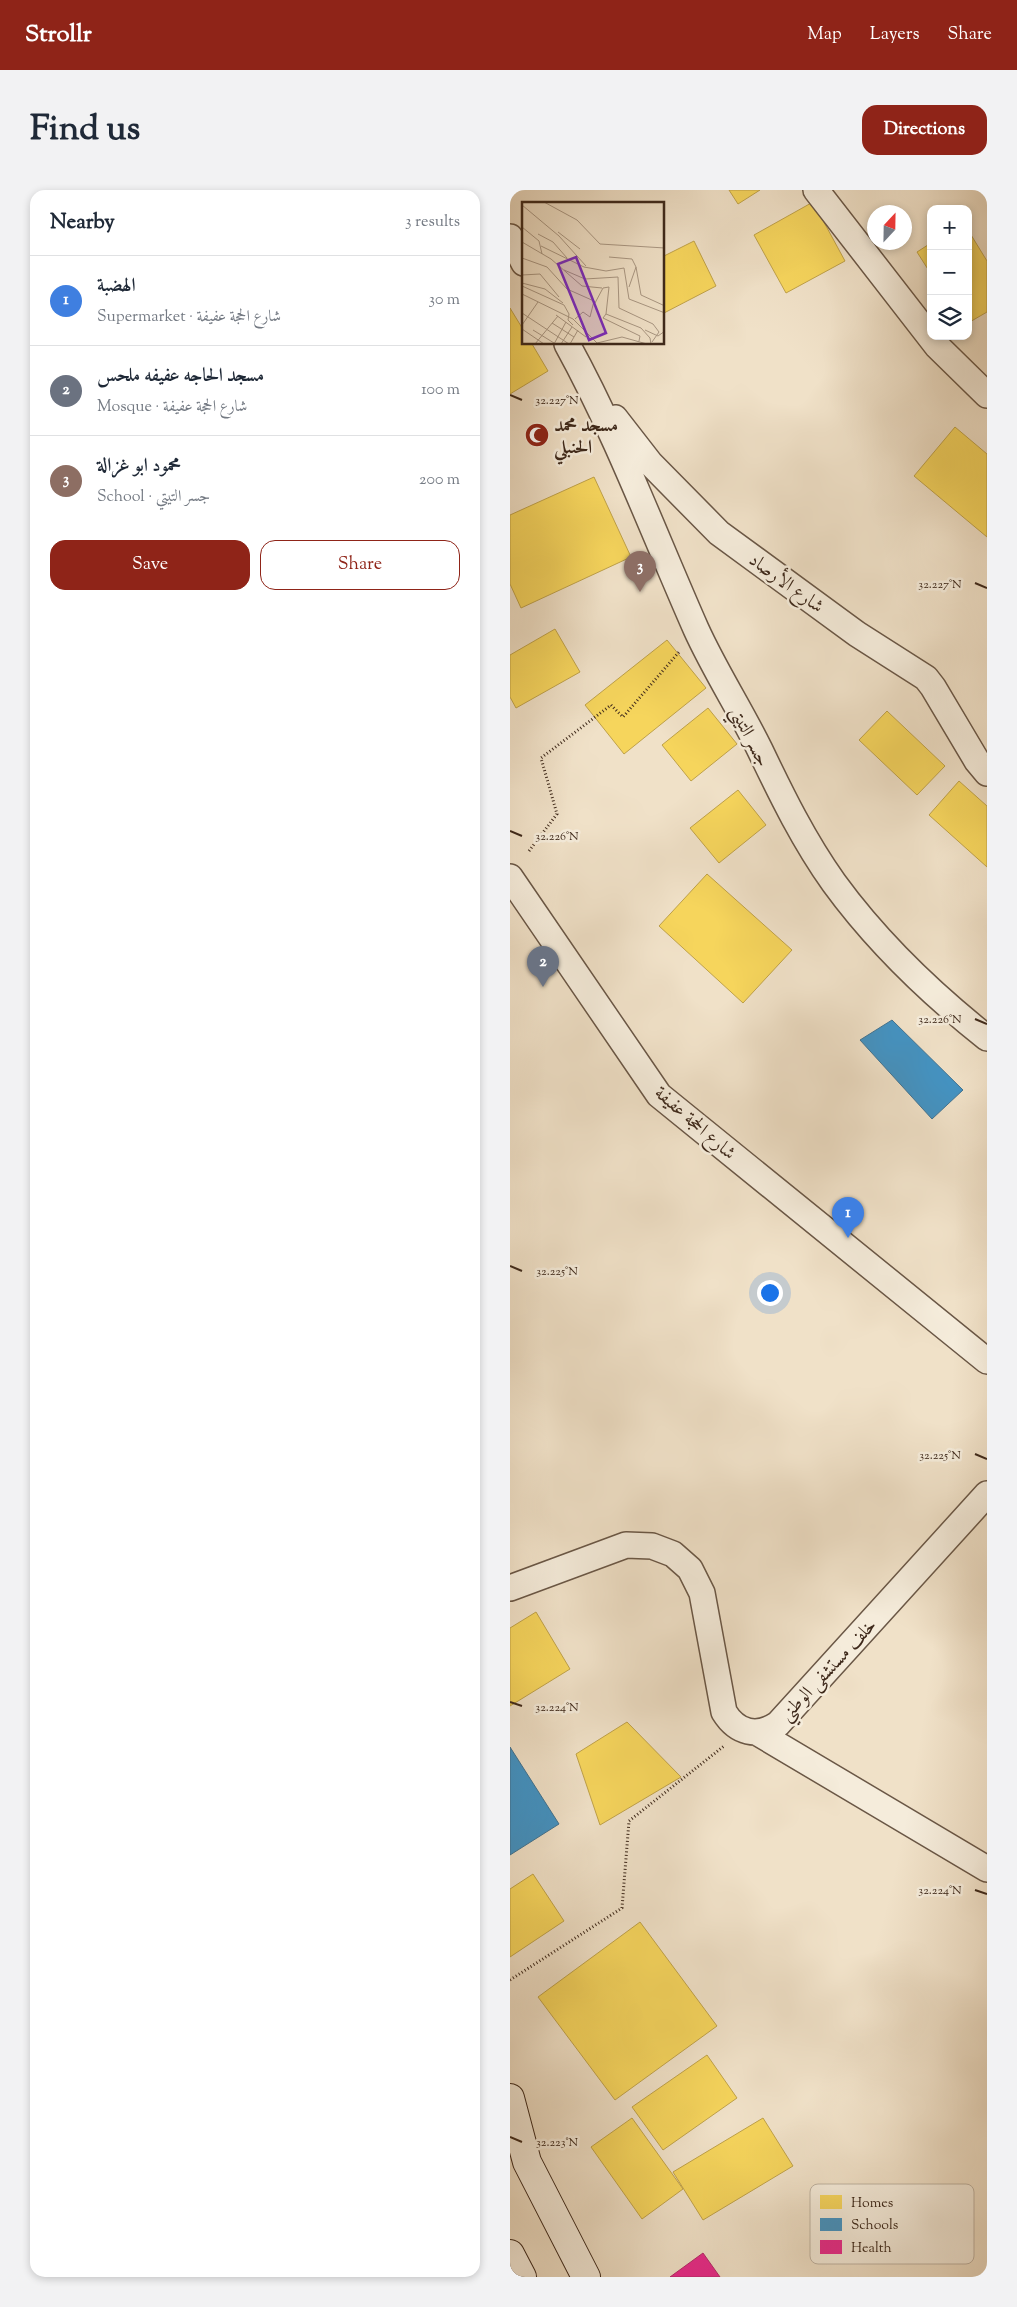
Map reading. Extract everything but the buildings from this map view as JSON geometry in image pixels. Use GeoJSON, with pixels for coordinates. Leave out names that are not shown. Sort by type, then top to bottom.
{"type":"FeatureCollection","features":[{"type":"Feature","properties":{"kind":"main road"},"geometry":{"type":"LineString","coordinates":[[510,2098],[527,2162],[586,2277]]}},
{"type":"Feature","properties":{"kind":"main road"},"geometry":{"type":"LineString","coordinates":[[510,2254],[522,2277]]}},
{"type":"Feature","properties":{"kind":"street"},"geometry":{"type":"LineString","coordinates":[[816,190],[937,346],[987,395]]}},
{"type":"Feature","properties":{"kind":"street"},"geometry":{"type":"LineString","coordinates":[[510,237],[522,259]]}},
{"type":"Feature","properties":{"kind":"street"},"geometry":{"type":"LineString","coordinates":[[568,345],[589,384]]}},
{"type":"Feature","properties":{"kind":"street","name":"جسر التيتي"},"geometry":{"type":"LineString","coordinates":[[589,384],[657,534],[697,631],[760,749],[786,806],[834,882],[861,918],[903,964],[956,1013],[987,1038]]}},
{"type":"Feature","properties":{"kind":"street","name":"شارع الأرصاد"},"geometry":{"type":"LineString","coordinates":[[589,384],[650,463],[719,533],[857,634],[926,678],[934,687],[977,761],[987,773]]}},
{"type":"Feature","properties":{"kind":"street","name":"شارع الحجة عفيفة"},"geometry":{"type":"LineString","coordinates":[[510,877],[659,1095],[987,1361]]}},
{"type":"Feature","properties":{"kind":"street","name":"خلف مستشفى الوطني"},"geometry":{"type":"LineString","coordinates":[[751,1732],[768,1730],[778,1724],[987,1494]]}},
{"type":"Feature","properties":{"kind":"street"},"geometry":{"type":"LineString","coordinates":[[510,1588],[626,1545],[641,1544],[663,1549],[682,1561],[697,1579],[702,1593],[724,1712],[730,1722],[751,1732],[987,1869]]}},
{"type":"Feature","properties":{"kind":"path"},"geometry":{"type":"LineString","coordinates":[[529,851],[557,814],[541,758],[611,705],[624,717],[697,631]]}},
{"type":"Feature","properties":{"kind":"path"},"geometry":{"type":"LineString","coordinates":[[510,1980],[622,1908],[628,1821],[751,1732]]}},
{"type":"Feature","properties":{"kind":"place","name":"مسجد محمد الحنبلي"},"geometry":{"type":"Point","coordinates":[537,435]}},
{"type":"Feature","properties":{"kind":"place","name":"محمود ابو غزالة"},"geometry":{"type":"Point","coordinates":[640,592]}},
{"type":"Feature","properties":{"kind":"place","name":"مسجد الحاجه عفيفه ملحس"},"geometry":{"type":"Point","coordinates":[543,987]}},
{"type":"Feature","properties":{"kind":"place","name":"الهضبة"},"geometry":{"type":"Point","coordinates":[848,1238]}}]}
